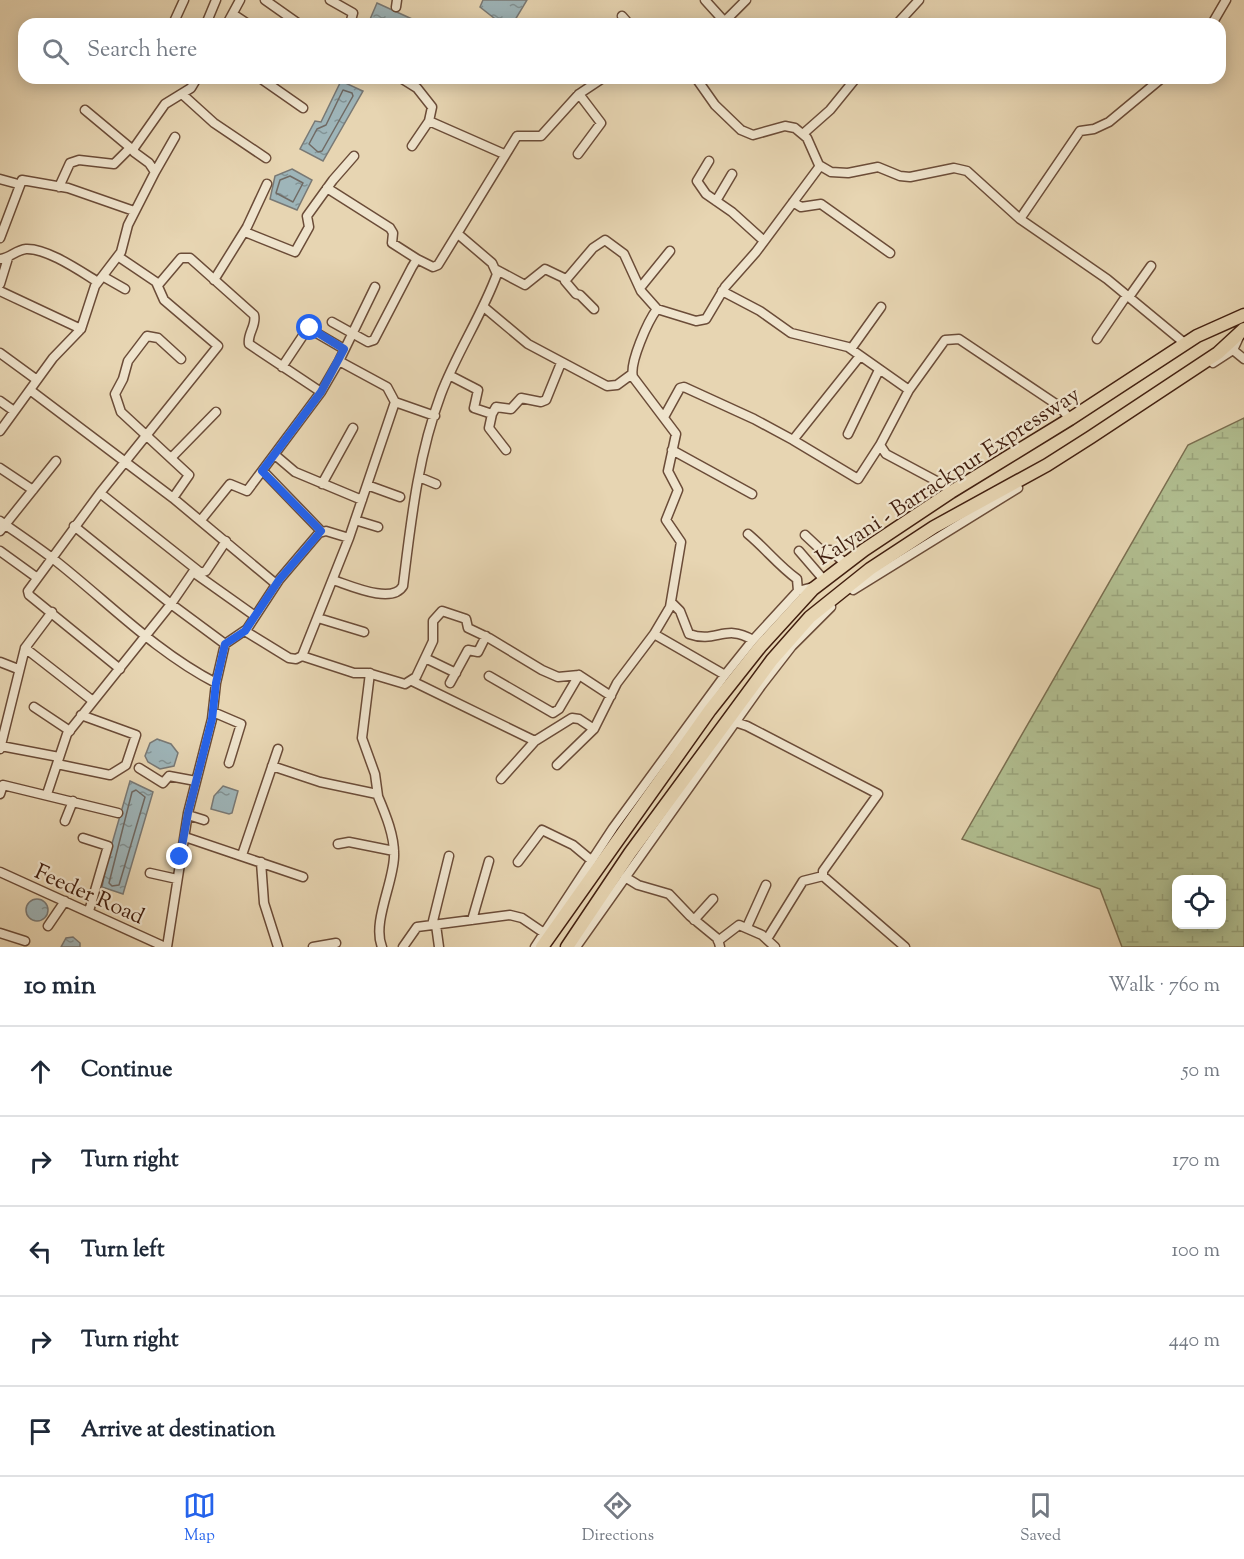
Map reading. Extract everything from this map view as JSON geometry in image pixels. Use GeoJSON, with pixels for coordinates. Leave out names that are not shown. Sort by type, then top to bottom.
{"type":"FeatureCollection","features":[{"type":"Feature","properties":{"kind":"highway","name":"Kalyani - Barrackpur Expressway"},"geometry":{"type":"LineString","coordinates":[[567,947],[630,853],[772,660],[810,617],[870,569],[934,527],[1093,439],[1218,353],[1239,328],[1244,315]]}},
{"type":"Feature","properties":{"kind":"highway","name":"Kalyani - Barrackpur Expressway"},"geometry":{"type":"LineString","coordinates":[[542,947],[714,705],[760,646],[820,583],[951,490],[1197,336],[1239,328]]}},
{"type":"Feature","properties":{"kind":"street"},"geometry":{"type":"LineString","coordinates":[[176,18],[184,0]]}},
{"type":"Feature","properties":{"kind":"street"},"geometry":{"type":"LineString","coordinates":[[208,18],[216,0]]}},
{"type":"Feature","properties":{"kind":"street"},"geometry":{"type":"LineString","coordinates":[[230,18],[240,0]]}},
{"type":"Feature","properties":{"kind":"street"},"geometry":{"type":"LineString","coordinates":[[265,0],[290,18]]}},
{"type":"Feature","properties":{"kind":"street"},"geometry":{"type":"LineString","coordinates":[[330,0],[346,4],[353,13],[352,18]]}},
{"type":"Feature","properties":{"kind":"street"},"geometry":{"type":"LineString","coordinates":[[705,0],[723,18]]}},
{"type":"Feature","properties":{"kind":"street"},"geometry":{"type":"LineString","coordinates":[[731,18],[747,0]]}},
{"type":"Feature","properties":{"kind":"street"},"geometry":{"type":"LineString","coordinates":[[902,18],[919,0]]}},
{"type":"Feature","properties":{"kind":"street"},"geometry":{"type":"LineString","coordinates":[[1216,18],[1226,0]]}},
{"type":"Feature","properties":{"kind":"street"},"geometry":{"type":"LineString","coordinates":[[232,14],[238,18]]}},
{"type":"Feature","properties":{"kind":"street"},"geometry":{"type":"LineString","coordinates":[[59,187],[70,163],[79,160],[114,164],[132,149],[160,109],[193,84]]}},
{"type":"Feature","properties":{"kind":"street"},"geometry":{"type":"LineString","coordinates":[[269,84],[303,108]]}},
{"type":"Feature","properties":{"kind":"street"},"geometry":{"type":"LineString","coordinates":[[411,84],[431,103],[433,112],[412,146]]}},
{"type":"Feature","properties":{"kind":"street"},"geometry":{"type":"LineString","coordinates":[[327,188],[390,228],[392,243],[435,267],[458,234],[504,154],[518,135],[541,136],[579,94],[594,84]]}},
{"type":"Feature","properties":{"kind":"street"},"geometry":{"type":"LineString","coordinates":[[700,84],[719,110],[745,133],[757,134],[788,126],[804,133],[820,166],[840,174],[878,167],[904,178],[954,168],[963,169],[978,178],[1020,219],[1128,296],[1182,341]]}},
{"type":"Feature","properties":{"kind":"street"},"geometry":{"type":"LineString","coordinates":[[804,133],[830,110],[851,84]]}},
{"type":"Feature","properties":{"kind":"street"},"geometry":{"type":"LineString","coordinates":[[1020,219],[1080,131],[1094,129],[1109,122],[1155,84]]}},
{"type":"Feature","properties":{"kind":"street"},"geometry":{"type":"LineString","coordinates":[[182,94],[214,123],[266,158]]}},
{"type":"Feature","properties":{"kind":"street"},"geometry":{"type":"LineString","coordinates":[[578,154],[601,123],[579,94]]}},
{"type":"Feature","properties":{"kind":"street"},"geometry":{"type":"LineString","coordinates":[[85,110],[132,149],[155,172]]}},
{"type":"Feature","properties":{"kind":"street"},"geometry":{"type":"LineString","coordinates":[[429,121],[504,154]]}},
{"type":"Feature","properties":{"kind":"street"},"geometry":{"type":"LineString","coordinates":[[0,431],[37,380],[81,329],[101,280],[119,256],[134,211],[175,137]]}},
{"type":"Feature","properties":{"kind":"street"},"geometry":{"type":"LineString","coordinates":[[245,232],[295,252],[309,227],[307,218],[327,188],[354,156]]}},
{"type":"Feature","properties":{"kind":"street"},"geometry":{"type":"LineString","coordinates":[[709,161],[697,181],[704,192],[764,241]]}},
{"type":"Feature","properties":{"kind":"street"},"geometry":{"type":"LineString","coordinates":[[594,309],[566,284],[566,279],[593,248],[605,240],[624,254],[640,288],[657,309],[702,321],[722,291],[764,241],[820,166]]}},
{"type":"Feature","properties":{"kind":"street"},"geometry":{"type":"LineString","coordinates":[[716,201],[732,174]]}},
{"type":"Feature","properties":{"kind":"street"},"geometry":{"type":"LineString","coordinates":[[0,179],[18,184]]}},
{"type":"Feature","properties":{"kind":"street"},"geometry":{"type":"LineString","coordinates":[[0,238],[3,218],[18,184],[24,180],[102,198],[134,211]]}},
{"type":"Feature","properties":{"kind":"street"},"geometry":{"type":"LineString","coordinates":[[214,280],[245,232],[267,184]]}},
{"type":"Feature","properties":{"kind":"street"},"geometry":{"type":"LineString","coordinates":[[793,202],[801,207],[821,204],[890,253]]}},
{"type":"Feature","properties":{"kind":"street"},"geometry":{"type":"LineString","coordinates":[[458,234],[497,270],[525,285],[545,269],[566,279]]}},
{"type":"Feature","properties":{"kind":"street"},"geometry":{"type":"LineString","coordinates":[[0,284],[4,258],[25,249],[37,251],[101,280],[125,288]]}},
{"type":"Feature","properties":{"kind":"street"},"geometry":{"type":"LineString","coordinates":[[640,288],[670,251]]}},
{"type":"Feature","properties":{"kind":"street"},"geometry":{"type":"LineString","coordinates":[[119,256],[159,284],[164,300],[218,346],[74,526],[29,588],[29,595],[120,669]]}},
{"type":"Feature","properties":{"kind":"street"},"geometry":{"type":"LineString","coordinates":[[159,284],[186,257],[254,315],[255,320],[248,339],[249,344],[321,392]]}},
{"type":"Feature","properties":{"kind":"street"},"geometry":{"type":"LineString","coordinates":[[333,322],[368,342],[374,340],[417,259]]}},
{"type":"Feature","properties":{"kind":"street"},"geometry":{"type":"LineString","coordinates":[[1097,339],[1151,266]]}},
{"type":"Feature","properties":{"kind":"street"},"geometry":{"type":"LineString","coordinates":[[333,580],[378,594],[402,589],[419,477],[435,416],[449,375],[484,308],[497,270]]}},
{"type":"Feature","properties":{"kind":"street"},"geometry":{"type":"LineString","coordinates":[[201,520],[230,484],[247,491],[275,455],[321,392],[339,361],[375,287]]}},
{"type":"Feature","properties":{"kind":"street"},"geometry":{"type":"LineString","coordinates":[[0,291],[81,329]]}},
{"type":"Feature","properties":{"kind":"street"},"geometry":{"type":"LineString","coordinates":[[722,291],[760,311],[791,333],[850,349],[909,390]]}},
{"type":"Feature","properties":{"kind":"street"},"geometry":{"type":"LineString","coordinates":[[850,349],[881,307]]}},
{"type":"Feature","properties":{"kind":"street"},"geometry":{"type":"LineString","coordinates":[[484,308],[522,341],[607,386],[617,385],[632,374],[638,349],[657,309]]}},
{"type":"Feature","properties":{"kind":"street"},"geometry":{"type":"LineString","coordinates":[[576,947],[735,722],[792,646],[814,622],[856,587],[1233,350],[1239,328],[1208,326],[1182,341],[1069,418],[1059,406],[955,338],[945,340],[909,390],[880,445],[858,479],[754,419],[684,387],[680,388],[664,417]]}},
{"type":"Feature","properties":{"kind":"street"},"geometry":{"type":"LineString","coordinates":[[282,367],[308,328],[344,349]]}},
{"type":"Feature","properties":{"kind":"street"},"geometry":{"type":"LineString","coordinates":[[173,498],[189,476],[172,457],[121,412],[115,396],[127,364],[147,336],[152,335],[181,359]]}},
{"type":"Feature","properties":{"kind":"street"},"geometry":{"type":"LineString","coordinates":[[1233,350],[1244,359]]}},
{"type":"Feature","properties":{"kind":"street"},"geometry":{"type":"LineString","coordinates":[[0,353],[37,380]]}},
{"type":"Feature","properties":{"kind":"street"},"geometry":{"type":"LineString","coordinates":[[793,440],[860,356]]}},
{"type":"Feature","properties":{"kind":"street"},"geometry":{"type":"LineString","coordinates":[[339,361],[387,387],[395,402],[435,416]]}},
{"type":"Feature","properties":{"kind":"street"},"geometry":{"type":"LineString","coordinates":[[506,450],[489,428],[496,407],[510,409],[521,398],[541,402],[546,400],[561,363]]}},
{"type":"Feature","properties":{"kind":"street"},"geometry":{"type":"LineString","coordinates":[[848,434],[879,370]]}},
{"type":"Feature","properties":{"kind":"street"},"geometry":{"type":"LineString","coordinates":[[557,765],[594,729],[621,677],[654,634],[672,603],[681,542],[666,522],[678,488],[668,471],[676,434],[632,374]]}},
{"type":"Feature","properties":{"kind":"street"},"geometry":{"type":"LineString","coordinates":[[449,375],[478,390],[474,408],[492,414]]}},
{"type":"Feature","properties":{"kind":"street"},"geometry":{"type":"LineString","coordinates":[[30,390],[201,520],[276,584]]}},
{"type":"Feature","properties":{"kind":"street"},"geometry":{"type":"LineString","coordinates":[[0,401],[14,411]]}},
{"type":"Feature","properties":{"kind":"street"},"geometry":{"type":"LineString","coordinates":[[245,631],[289,658],[296,659],[302,656],[349,538],[395,402]]}},
{"type":"Feature","properties":{"kind":"street"},"geometry":{"type":"LineString","coordinates":[[172,457],[216,412]]}},
{"type":"Feature","properties":{"kind":"street"},"geometry":{"type":"LineString","coordinates":[[322,484],[353,428]]}},
{"type":"Feature","properties":{"kind":"street"},"geometry":{"type":"LineString","coordinates":[[880,445],[890,457],[951,490]]}},
{"type":"Feature","properties":{"kind":"street"},"geometry":{"type":"LineString","coordinates":[[672,450],[752,494]]}},
{"type":"Feature","properties":{"kind":"street"},"geometry":{"type":"LineString","coordinates":[[275,455],[291,470],[362,500]]}},
{"type":"Feature","properties":{"kind":"street"},"geometry":{"type":"LineString","coordinates":[[56,461],[2,526],[52,558],[145,637],[191,670],[216,683]]}},
{"type":"Feature","properties":{"kind":"street"},"geometry":{"type":"LineString","coordinates":[[0,468],[33,490]]}},
{"type":"Feature","properties":{"kind":"street"},"geometry":{"type":"LineString","coordinates":[[262,471],[321,531],[349,538]]}},
{"type":"Feature","properties":{"kind":"street"},"geometry":{"type":"LineString","coordinates":[[419,477],[436,484]]}},
{"type":"Feature","properties":{"kind":"street"},"geometry":{"type":"LineString","coordinates":[[367,485],[400,497]]}},
{"type":"Feature","properties":{"kind":"street"},"geometry":{"type":"LineString","coordinates":[[100,493],[194,570],[255,616]]}},
{"type":"Feature","properties":{"kind":"street"},"geometry":{"type":"LineString","coordinates":[[355,520],[378,528]]}},
{"type":"Feature","properties":{"kind":"street"},"geometry":{"type":"LineString","coordinates":[[74,526],[225,644]]}},
{"type":"Feature","properties":{"kind":"street"},"geometry":{"type":"LineString","coordinates":[[166,947],[188,815],[213,712],[216,683],[225,644],[245,631],[276,584],[321,531]]}},
{"type":"Feature","properties":{"kind":"street"},"geometry":{"type":"LineString","coordinates":[[748,534],[773,555],[777,565],[797,579],[798,591]]}},
{"type":"Feature","properties":{"kind":"street"},"geometry":{"type":"LineString","coordinates":[[805,535],[823,550],[830,550],[846,564]]}},
{"type":"Feature","properties":{"kind":"street"},"geometry":{"type":"LineString","coordinates":[[194,570],[201,573],[206,571],[226,541]]}},
{"type":"Feature","properties":{"kind":"street"},"geometry":{"type":"LineString","coordinates":[[810,562],[823,550]]}},
{"type":"Feature","properties":{"kind":"street"},"geometry":{"type":"LineString","coordinates":[[0,551],[36,578]]}},
{"type":"Feature","properties":{"kind":"street"},"geometry":{"type":"LineString","coordinates":[[535,947],[591,861],[725,675],[753,640],[798,591],[820,583],[810,562],[799,551]]}},
{"type":"Feature","properties":{"kind":"street"},"geometry":{"type":"LineString","coordinates":[[47,794],[70,731],[171,604],[194,570]]}},
{"type":"Feature","properties":{"kind":"street"},"geometry":{"type":"LineString","coordinates":[[672,603],[680,612],[689,634],[704,639],[734,632],[753,640]]}},
{"type":"Feature","properties":{"kind":"street"},"geometry":{"type":"LineString","coordinates":[[412,681],[434,639],[433,621],[440,611],[465,619],[468,628],[556,676],[579,675],[610,696]]}},
{"type":"Feature","properties":{"kind":"street"},"geometry":{"type":"LineString","coordinates":[[52,612],[25,648],[1,734],[0,747],[110,775],[126,765],[135,734],[81,715]]}},
{"type":"Feature","properties":{"kind":"street"},"geometry":{"type":"LineString","coordinates":[[318,618],[364,632]]}},
{"type":"Feature","properties":{"kind":"street"},"geometry":{"type":"LineString","coordinates":[[654,634],[725,675]]}},
{"type":"Feature","properties":{"kind":"street"},"geometry":{"type":"LineString","coordinates":[[450,683],[468,650],[478,652],[486,636]]}},
{"type":"Feature","properties":{"kind":"street"},"geometry":{"type":"LineString","coordinates":[[25,648],[93,701]]}},
{"type":"Feature","properties":{"kind":"street"},"geometry":{"type":"LineString","coordinates":[[302,656],[356,673],[370,673],[402,684],[412,681],[535,741]]}},
{"type":"Feature","properties":{"kind":"street"},"geometry":{"type":"LineString","coordinates":[[425,658],[456,673]]}},
{"type":"Feature","properties":{"kind":"street"},"geometry":{"type":"LineString","coordinates":[[0,662],[18,669]]}},
{"type":"Feature","properties":{"kind":"street"},"geometry":{"type":"LineString","coordinates":[[370,673],[362,738],[375,774],[378,796],[391,834],[394,851],[388,893],[377,933],[382,947]]}},
{"type":"Feature","properties":{"kind":"street"},"geometry":{"type":"LineString","coordinates":[[489,676],[553,713],[559,710],[579,675]]}},
{"type":"Feature","properties":{"kind":"street"},"geometry":{"type":"LineString","coordinates":[[34,707],[70,731]]}},
{"type":"Feature","properties":{"kind":"street"},"geometry":{"type":"LineString","coordinates":[[213,712],[241,724],[229,762]]}},
{"type":"Feature","properties":{"kind":"street"},"geometry":{"type":"LineString","coordinates":[[501,779],[535,741],[572,718],[579,718],[594,729]]}},
{"type":"Feature","properties":{"kind":"street"},"geometry":{"type":"LineString","coordinates":[[735,722],[747,726],[878,794],[823,872],[823,876]]}},
{"type":"Feature","properties":{"kind":"street"},"geometry":{"type":"LineString","coordinates":[[242,855],[278,749]]}},
{"type":"Feature","properties":{"kind":"street"},"geometry":{"type":"LineString","coordinates":[[272,766],[320,782],[374,792],[378,796]]}},
{"type":"Feature","properties":{"kind":"street"},"geometry":{"type":"LineString","coordinates":[[139,768],[163,783],[169,776],[196,781]]}},
{"type":"Feature","properties":{"kind":"street"},"geometry":{"type":"LineString","coordinates":[[1,788],[47,794],[118,813]]}},
{"type":"Feature","properties":{"kind":"street"},"geometry":{"type":"LineString","coordinates":[[65,821],[72,801]]}},
{"type":"Feature","properties":{"kind":"street"},"geometry":{"type":"LineString","coordinates":[[188,815],[204,820]]}},
{"type":"Feature","properties":{"kind":"street"},"geometry":{"type":"LineString","coordinates":[[518,862],[542,830],[573,845],[591,861]]}},
{"type":"Feature","properties":{"kind":"street"},"geometry":{"type":"LineString","coordinates":[[185,837],[303,877]]}},
{"type":"Feature","properties":{"kind":"street"},"geometry":{"type":"LineString","coordinates":[[83,838],[108,846],[89,911]]}},
{"type":"Feature","properties":{"kind":"street"},"geometry":{"type":"LineString","coordinates":[[338,844],[346,842],[394,851]]}},
{"type":"Feature","properties":{"kind":"street"},"geometry":{"type":"LineString","coordinates":[[439,947],[434,925],[449,856]]}},
{"type":"Feature","properties":{"kind":"street"},"geometry":{"type":"LineString","coordinates":[[472,920],[489,861]]}},
{"type":"Feature","properties":{"kind":"street"},"geometry":{"type":"LineString","coordinates":[[261,862],[264,903],[278,947]]}},
{"type":"Feature","properties":{"kind":"street","name":"Feeder Road"},"geometry":{"type":"LineString","coordinates":[[0,872],[166,947]]}},
{"type":"Feature","properties":{"kind":"street"},"geometry":{"type":"LineString","coordinates":[[150,873],[177,879]]}},
{"type":"Feature","properties":{"kind":"street"},"geometry":{"type":"LineString","coordinates":[[625,878],[635,884],[669,894],[719,944],[736,926],[747,927],[771,944],[803,881],[823,876]]}},
{"type":"Feature","properties":{"kind":"street"},"geometry":{"type":"LineString","coordinates":[[823,876],[905,947]]}},
{"type":"Feature","properties":{"kind":"street"},"geometry":{"type":"LineString","coordinates":[[747,927],[766,885]]}},
{"type":"Feature","properties":{"kind":"street"},"geometry":{"type":"LineString","coordinates":[[694,920],[714,899]]}},
{"type":"Feature","properties":{"kind":"street"},"geometry":{"type":"LineString","coordinates":[[48,926],[65,901]]}},
{"type":"Feature","properties":{"kind":"street"},"geometry":{"type":"LineString","coordinates":[[403,947],[414,929],[514,915],[544,933]]}},
{"type":"Feature","properties":{"kind":"street"},"geometry":{"type":"LineString","coordinates":[[0,933],[25,941]]}},
{"type":"Feature","properties":{"kind":"street"},"geometry":{"type":"LineString","coordinates":[[313,947],[336,943]]}},
{"type":"Feature","properties":{"kind":"green space"},"geometry":{"type":"Polygon","coordinates":[[[1244,418],[1244,947],[1122,947],[1100,889],[962,839],[1188,445],[1244,418]]]}},
{"type":"Feature","properties":{"kind":"water"},"geometry":{"type":"Polygon","coordinates":[[[483,0],[527,0],[516,18],[494,18],[480,7],[483,0]]]}},
{"type":"Feature","properties":{"kind":"water"},"geometry":{"type":"Polygon","coordinates":[[[377,3],[410,18],[371,18],[377,3]]]}},
{"type":"Feature","properties":{"kind":"water"},"geometry":{"type":"Polygon","coordinates":[[[340,84],[348,84],[363,91],[323,161],[300,149],[315,121],[321,122],[340,84]]]}},
{"type":"Feature","properties":{"kind":"water"},"geometry":{"type":"Polygon","coordinates":[[[292,169],[312,180],[297,210],[270,199],[275,176],[292,169]]]}},
{"type":"Feature","properties":{"kind":"water"},"geometry":{"type":"Polygon","coordinates":[[[157,739],[171,744],[178,753],[174,766],[160,769],[148,762],[145,756],[150,743],[157,739]]]}},
{"type":"Feature","properties":{"kind":"water"},"geometry":{"type":"Polygon","coordinates":[[[130,781],[153,792],[123,894],[102,887],[107,861],[130,781]]]}},
{"type":"Feature","properties":{"kind":"water"},"geometry":{"type":"Polygon","coordinates":[[[223,786],[238,791],[232,813],[229,814],[211,809],[214,796],[223,786]]]}},
{"type":"Feature","properties":{"kind":"water"},"geometry":{"type":"Polygon","coordinates":[[[37,899],[45,902],[48,910],[45,918],[37,921],[29,918],[26,910],[29,902],[37,899]]]}},
{"type":"Feature","properties":{"kind":"water"},"geometry":{"type":"Polygon","coordinates":[[[73,937],[80,943],[80,947],[61,947],[66,938],[73,937]]]}},
{"type":"Feature","properties":{"kind":"route"},"geometry":{"type":"LineString","coordinates":[[180,857],[188,813],[205,753],[216,683],[225,644],[245,631],[279,580],[321,531],[262,471],[321,392],[344,349],[310,328]]}}]}
